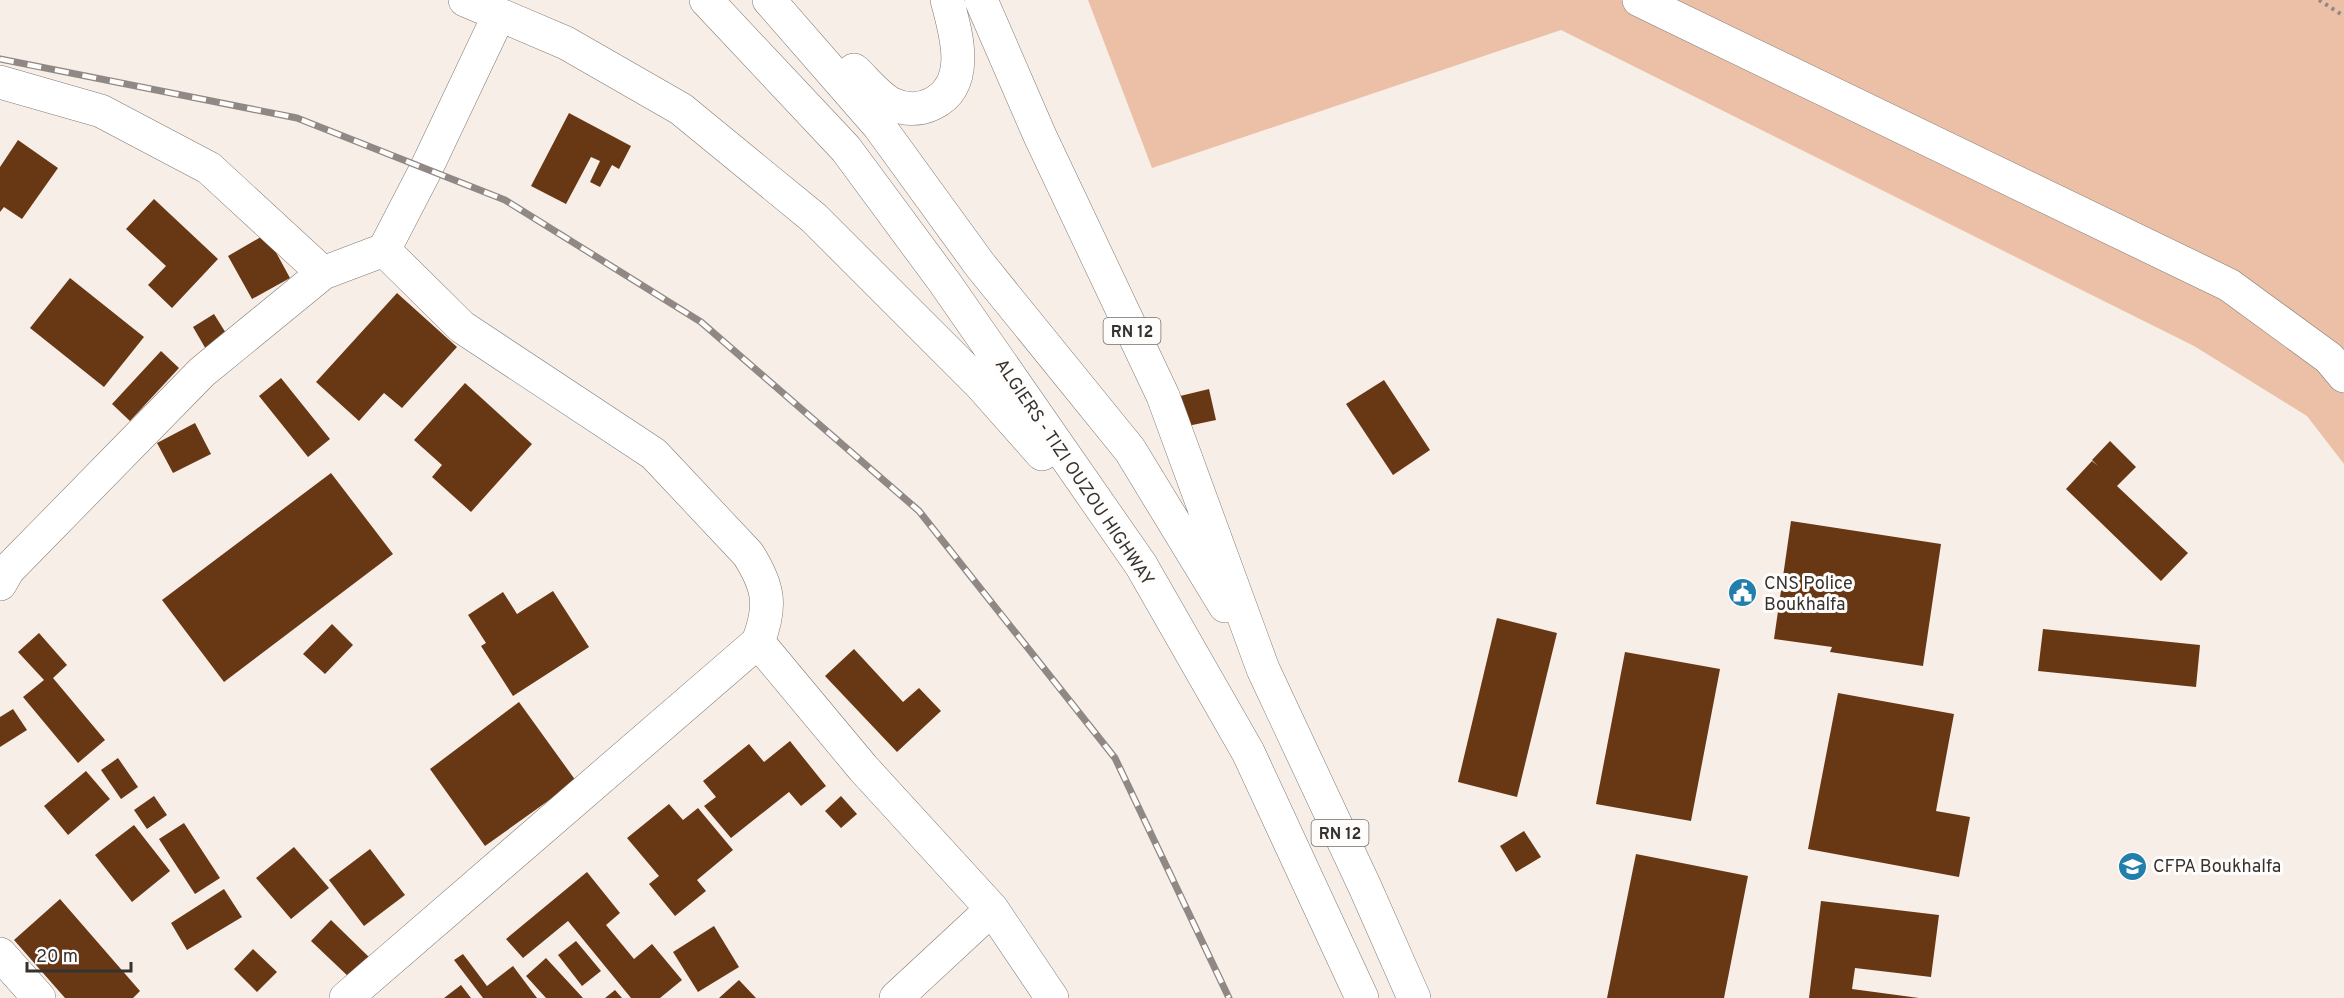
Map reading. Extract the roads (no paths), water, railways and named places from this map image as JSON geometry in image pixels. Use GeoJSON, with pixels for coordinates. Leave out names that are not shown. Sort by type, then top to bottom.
{"type":"FeatureCollection","features":[{"type":"Feature","properties":{"kind":"main road"},"geometry":{"type":"LineString","coordinates":[[465,0],[566,43],[681,109],[814,218],[980,384],[1141,565]]}},
{"type":"Feature","properties":{"kind":"main road","name":"ALGIERS - TIZI OUZOU HIGHWAY"},"geometry":{"type":"LineString","coordinates":[[706,0],[846,149],[945,283],[1141,565],[1248,752],[1362,998]]}},
{"type":"Feature","properties":{"kind":"main road"},"geometry":{"type":"LineString","coordinates":[[769,0],[879,126],[980,265],[1130,450],[1263,669]]}},
{"type":"Feature","properties":{"kind":"main road"},"geometry":{"type":"LineString","coordinates":[[780,0],[882,97],[891,103],[910,109],[931,105],[940,100],[954,84],[958,54],[947,0]]}},
{"type":"Feature","properties":{"kind":"main road","name":"RN 12"},"geometry":{"type":"LineString","coordinates":[[981,0],[1040,136],[1163,396],[1263,669],[1365,886],[1414,998]]}},
{"type":"Feature","properties":{"kind":"main road"},"geometry":{"type":"LineString","coordinates":[[1639,0],[2229,285],[2329,358],[2344,376]]}},
{"type":"Feature","properties":{"kind":"main road"},"geometry":{"type":"LineString","coordinates":[[0,584],[9,570],[202,372],[323,273],[384,250],[426,169],[499,15]]}},
{"type":"Feature","properties":{"kind":"main road"},"geometry":{"type":"LineString","coordinates":[[0,82],[101,111],[209,168],[323,273]]}},
{"type":"Feature","properties":{"kind":"main road"},"geometry":{"type":"LineString","coordinates":[[346,998],[758,642],[766,620],[767,603],[758,569],[748,554],[654,454],[462,327],[384,250]]}},
{"type":"Feature","properties":{"kind":"main road"},"geometry":{"type":"LineString","coordinates":[[758,642],[864,768],[992,909],[1052,998]]}},
{"type":"Feature","properties":{"kind":"main road"},"geometry":{"type":"LineString","coordinates":[[896,998],[992,909]]}},
{"type":"Feature","properties":{"kind":"main road"},"geometry":{"type":"LineString","coordinates":[[0,954],[39,998]]}},
{"type":"Feature","properties":{"kind":"railway"},"geometry":{"type":"LineString","coordinates":[[0,59],[297,118],[505,200],[701,322],[919,511],[1115,758],[1229,998]]}},
{"type":"Feature","properties":{"kind":"place","name":"CNS Police Boukhalfa"},"geometry":{"type":"Point","coordinates":[1743,593]}},
{"type":"Feature","properties":{"kind":"place","name":"CFPA Boukhalfa"},"geometry":{"type":"Point","coordinates":[2132,866]}}]}
